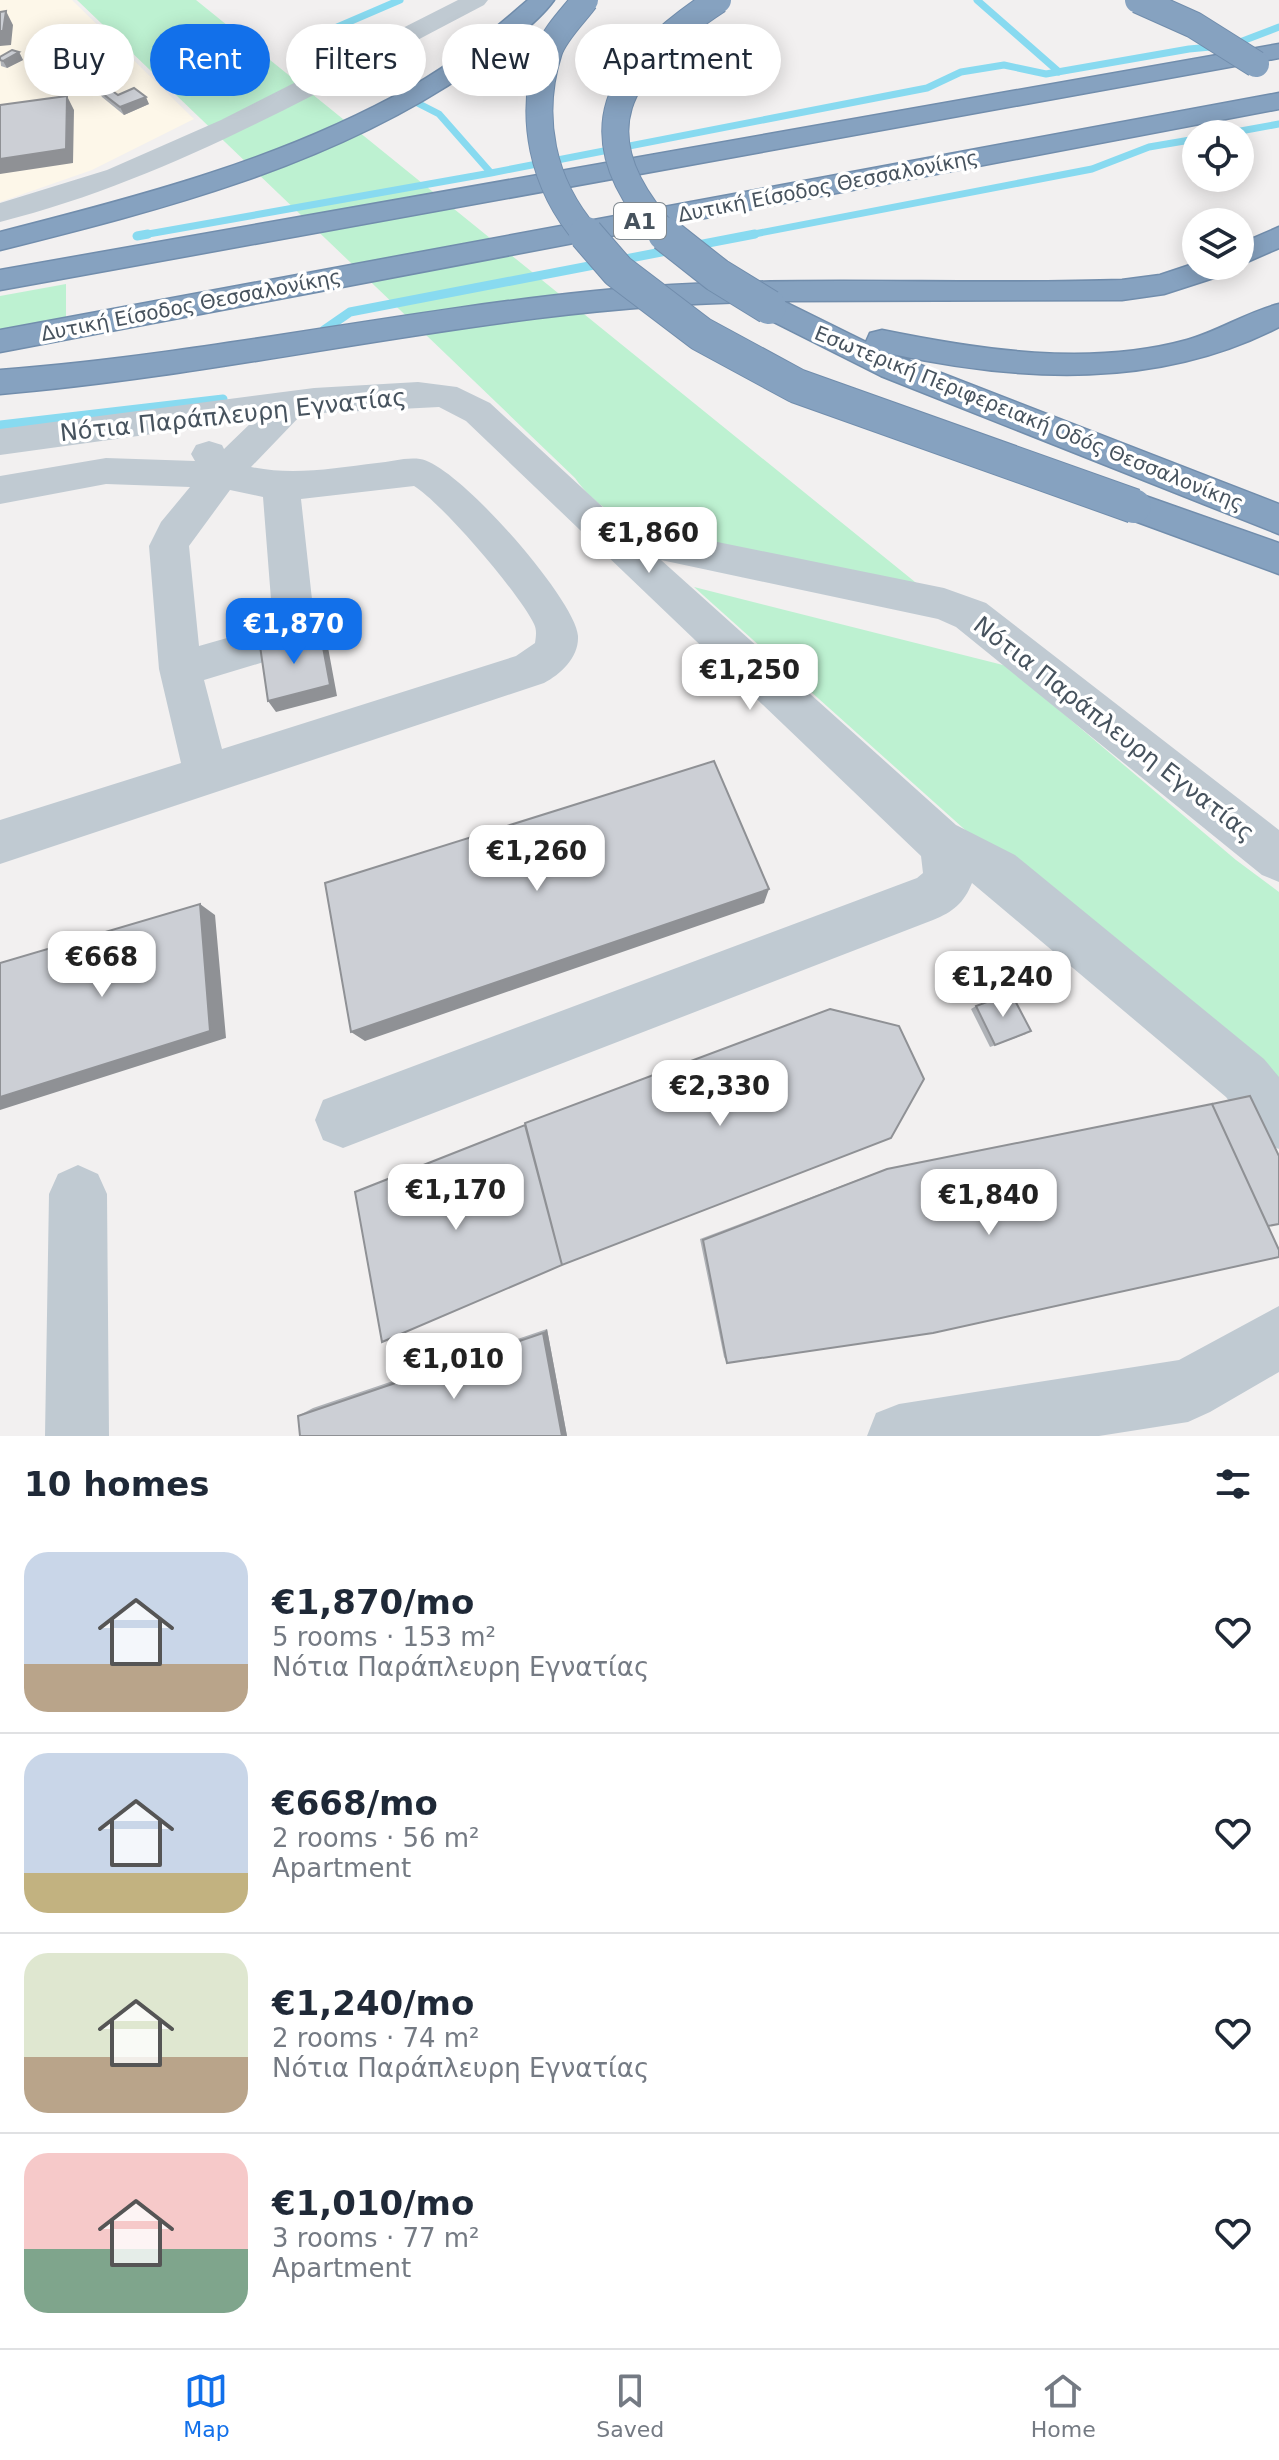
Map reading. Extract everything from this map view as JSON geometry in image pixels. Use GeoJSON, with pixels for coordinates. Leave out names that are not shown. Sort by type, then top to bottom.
{"type":"FeatureCollection","features":[{"type":"Feature","properties":{"kind":"highway"},"geometry":{"type":"LineString","coordinates":[[0,241],[205,187],[319,143],[413,97],[486,49],[542,0]]}},
{"type":"Feature","properties":{"kind":"highway"},"geometry":{"type":"LineString","coordinates":[[585,0],[550,48],[538,108],[541,142],[551,180],[569,215],[618,271],[701,334],[797,386],[1279,559]]}},
{"type":"Feature","properties":{"kind":"highway","name":"Εσωτερική Περιφερειακή Οδός Θεσσαλονίκης"},"geometry":{"type":"LineString","coordinates":[[718,0],[662,41],[636,68],[621,95],[617,113],[618,154],[631,189],[659,228],[694,259],[826,339],[1060,434],[1219,493],[1279,520]]}},
{"type":"Feature","properties":{"kind":"highway"},"geometry":{"type":"LineString","coordinates":[[1138,0],[1268,58],[1279,78]]}},
{"type":"Feature","properties":{"kind":"highway"},"geometry":{"type":"LineString","coordinates":[[1268,58],[1279,87]]}},
{"type":"Feature","properties":{"kind":"highway","name":"Α1"},"geometry":{"type":"LineString","coordinates":[[0,280],[1268,58]]}},
{"type":"Feature","properties":{"kind":"highway","name":"Δυτική Είσοδος Θεσσαλονίκης"},"geometry":{"type":"LineString","coordinates":[[0,341],[1279,101]]}},
{"type":"Feature","properties":{"kind":"highway"},"geometry":{"type":"LineString","coordinates":[[1254,249],[1279,236]]}},
{"type":"Feature","properties":{"kind":"highway"},"geometry":{"type":"LineString","coordinates":[[0,382],[116,372],[594,301],[756,292],[1078,293],[1164,284],[1182,278]]}},
{"type":"Feature","properties":{"kind":"highway"},"geometry":{"type":"LineString","coordinates":[[769,307],[917,349],[990,360],[1089,364],[1148,358],[1202,347],[1279,314]]}},
{"type":"Feature","properties":{"kind":"street"},"geometry":{"type":"LineString","coordinates":[[0,213],[117,176],[231,126],[476,0]]}},
{"type":"Feature","properties":{"kind":"street","name":"Νότια Παράπλευρη Εγνατίας"},"geometry":{"type":"LineString","coordinates":[[0,442],[292,403],[418,394],[458,399],[478,412],[607,534],[944,604],[963,611],[988,626],[1279,859]]}},
{"type":"Feature","properties":{"kind":"street"},"geometry":{"type":"LineString","coordinates":[[206,774],[180,669],[169,546],[175,532],[221,475],[292,403]]}},
{"type":"Feature","properties":{"kind":"street"},"geometry":{"type":"LineString","coordinates":[[188,417],[221,475]]}},
{"type":"Feature","properties":{"kind":"street"},"geometry":{"type":"LineString","coordinates":[[0,490],[106,471],[221,475],[281,487],[407,472],[429,476],[487,535],[524,581],[558,627],[559,640],[554,653],[544,664],[529,670],[0,842]]}},
{"type":"Feature","properties":{"kind":"street"},"geometry":{"type":"LineString","coordinates":[[180,669],[295,636],[281,487]]}},
{"type":"Feature","properties":{"kind":"street"},"geometry":{"type":"LineString","coordinates":[[607,534],[939,841],[998,871],[1245,1078],[1279,1121]]}},
{"type":"Feature","properties":{"kind":"street"},"geometry":{"type":"LineString","coordinates":[[343,1120],[933,896],[948,883],[947,860],[939,841]]}},
{"type":"Feature","properties":{"kind":"street"},"geometry":{"type":"LineString","coordinates":[[77,1436],[78,1194]]}},
{"type":"Feature","properties":{"kind":"street"},"geometry":{"type":"LineString","coordinates":[[899,1436],[1188,1390],[1279,1337]]}},
{"type":"Feature","properties":{"kind":"shaded area"},"geometry":{"type":"Polygon","coordinates":[[[0,0],[72,0],[97,24],[24,24],[24,96],[134,96],[134,60],[150,76],[150,96],[170,96],[194,119],[92,170],[0,202],[0,0]]]}},
{"type":"Feature","properties":{"kind":"green space"},"geometry":{"type":"Polygon","coordinates":[[[77,0],[196,0],[226,24],[150,24],[150,70],[134,55],[134,24],[102,24],[77,0]]]}},
{"type":"Feature","properties":{"kind":"green space"},"geometry":{"type":"Polygon","coordinates":[[[270,60],[286,73],[286,96],[315,96],[920,586],[658,535],[602,506],[177,96],[270,96],[270,60]]]}},
{"type":"Feature","properties":{"kind":"green space"},"geometry":{"type":"Polygon","coordinates":[[[66,284],[66,318],[0,330],[0,296],[66,284]]]}},
{"type":"Feature","properties":{"kind":"green space"},"geometry":{"type":"Polygon","coordinates":[[[694,587],[1007,666],[1236,860],[1279,892],[1279,1111],[694,587]]]}},
{"type":"Feature","properties":{"kind":"building"},"geometry":{"type":"Polygon","coordinates":[[[6,11],[3,31],[0,31],[0,12],[6,11]]]}},
{"type":"Feature","properties":{"kind":"building"},"geometry":{"type":"Polygon","coordinates":[[[12,50],[19,52],[0,60],[0,57],[12,50]]]}},
{"type":"Feature","properties":{"kind":"building"},"geometry":{"type":"Polygon","coordinates":[[[134,88],[146,97],[120,107],[106,96],[134,96],[134,88]]]}},
{"type":"Feature","properties":{"kind":"building"},"geometry":{"type":"Polygon","coordinates":[[[67,96],[66,149],[0,159],[0,105],[67,96]]]}},
{"type":"Feature","properties":{"kind":"building"},"geometry":{"type":"Polygon","coordinates":[[[320,631],[330,685],[268,701],[260,646],[320,631]]]}},
{"type":"Feature","properties":{"kind":"building"},"geometry":{"type":"Polygon","coordinates":[[[714,761],[769,889],[351,1032],[325,883],[714,761]]]}},
{"type":"Feature","properties":{"kind":"building"},"geometry":{"type":"Polygon","coordinates":[[[200,904],[210,1031],[0,1097],[0,963],[200,904]]]}},
{"type":"Feature","properties":{"kind":"building"},"geometry":{"type":"Polygon","coordinates":[[[1011,993],[1031,1031],[995,1045],[976,1006],[1011,993]]]}},
{"type":"Feature","properties":{"kind":"building"},"geometry":{"type":"Polygon","coordinates":[[[830,1009],[899,1026],[924,1079],[891,1138],[562,1265],[525,1123],[830,1009]]]}},
{"type":"Feature","properties":{"kind":"building"},"geometry":{"type":"Polygon","coordinates":[[[1250,1096],[1279,1156],[1279,1224],[1268,1226],[1212,1104],[1250,1096]]]}},
{"type":"Feature","properties":{"kind":"building"},"geometry":{"type":"Polygon","coordinates":[[[1212,1104],[1279,1250],[1279,1257],[933,1333],[727,1363],[703,1240],[887,1169],[1212,1104]]]}},
{"type":"Feature","properties":{"kind":"building"},"geometry":{"type":"Polygon","coordinates":[[[525,1125],[562,1265],[382,1342],[355,1192],[525,1125]]]}},
{"type":"Feature","properties":{"kind":"building"},"geometry":{"type":"Polygon","coordinates":[[[543,1333],[562,1436],[300,1436],[298,1416],[543,1333]]]}},
{"type":"Feature","properties":{"kind":"waterway"},"geometry":{"type":"LineString","coordinates":[[400,0],[300,43],[439,114],[491,173]]}},
{"type":"Feature","properties":{"kind":"waterway"},"geometry":{"type":"LineString","coordinates":[[977,0],[1059,72]]}},
{"type":"Feature","properties":{"kind":"waterway"},"geometry":{"type":"LineString","coordinates":[[1059,72],[1189,49],[1232,45],[1279,27]]}},
{"type":"Feature","properties":{"kind":"waterway"},"geometry":{"type":"LineString","coordinates":[[491,173],[927,88],[961,72],[1004,65],[1046,74],[1059,72]]}},
{"type":"Feature","properties":{"kind":"waterway"},"geometry":{"type":"LineString","coordinates":[[1254,129],[1279,124]]}},
{"type":"Feature","properties":{"kind":"waterway"},"geometry":{"type":"LineString","coordinates":[[744,236],[1092,169],[1149,147],[1182,141]]}},
{"type":"Feature","properties":{"kind":"waterway"},"geometry":{"type":"LineString","coordinates":[[148,234],[137,236],[491,173]]}},
{"type":"Feature","properties":{"kind":"waterway"},"geometry":{"type":"LineString","coordinates":[[324,330],[350,312],[755,234]]}},
{"type":"Feature","properties":{"kind":"waterway"},"geometry":{"type":"LineString","coordinates":[[0,425],[223,399]]}}]}
